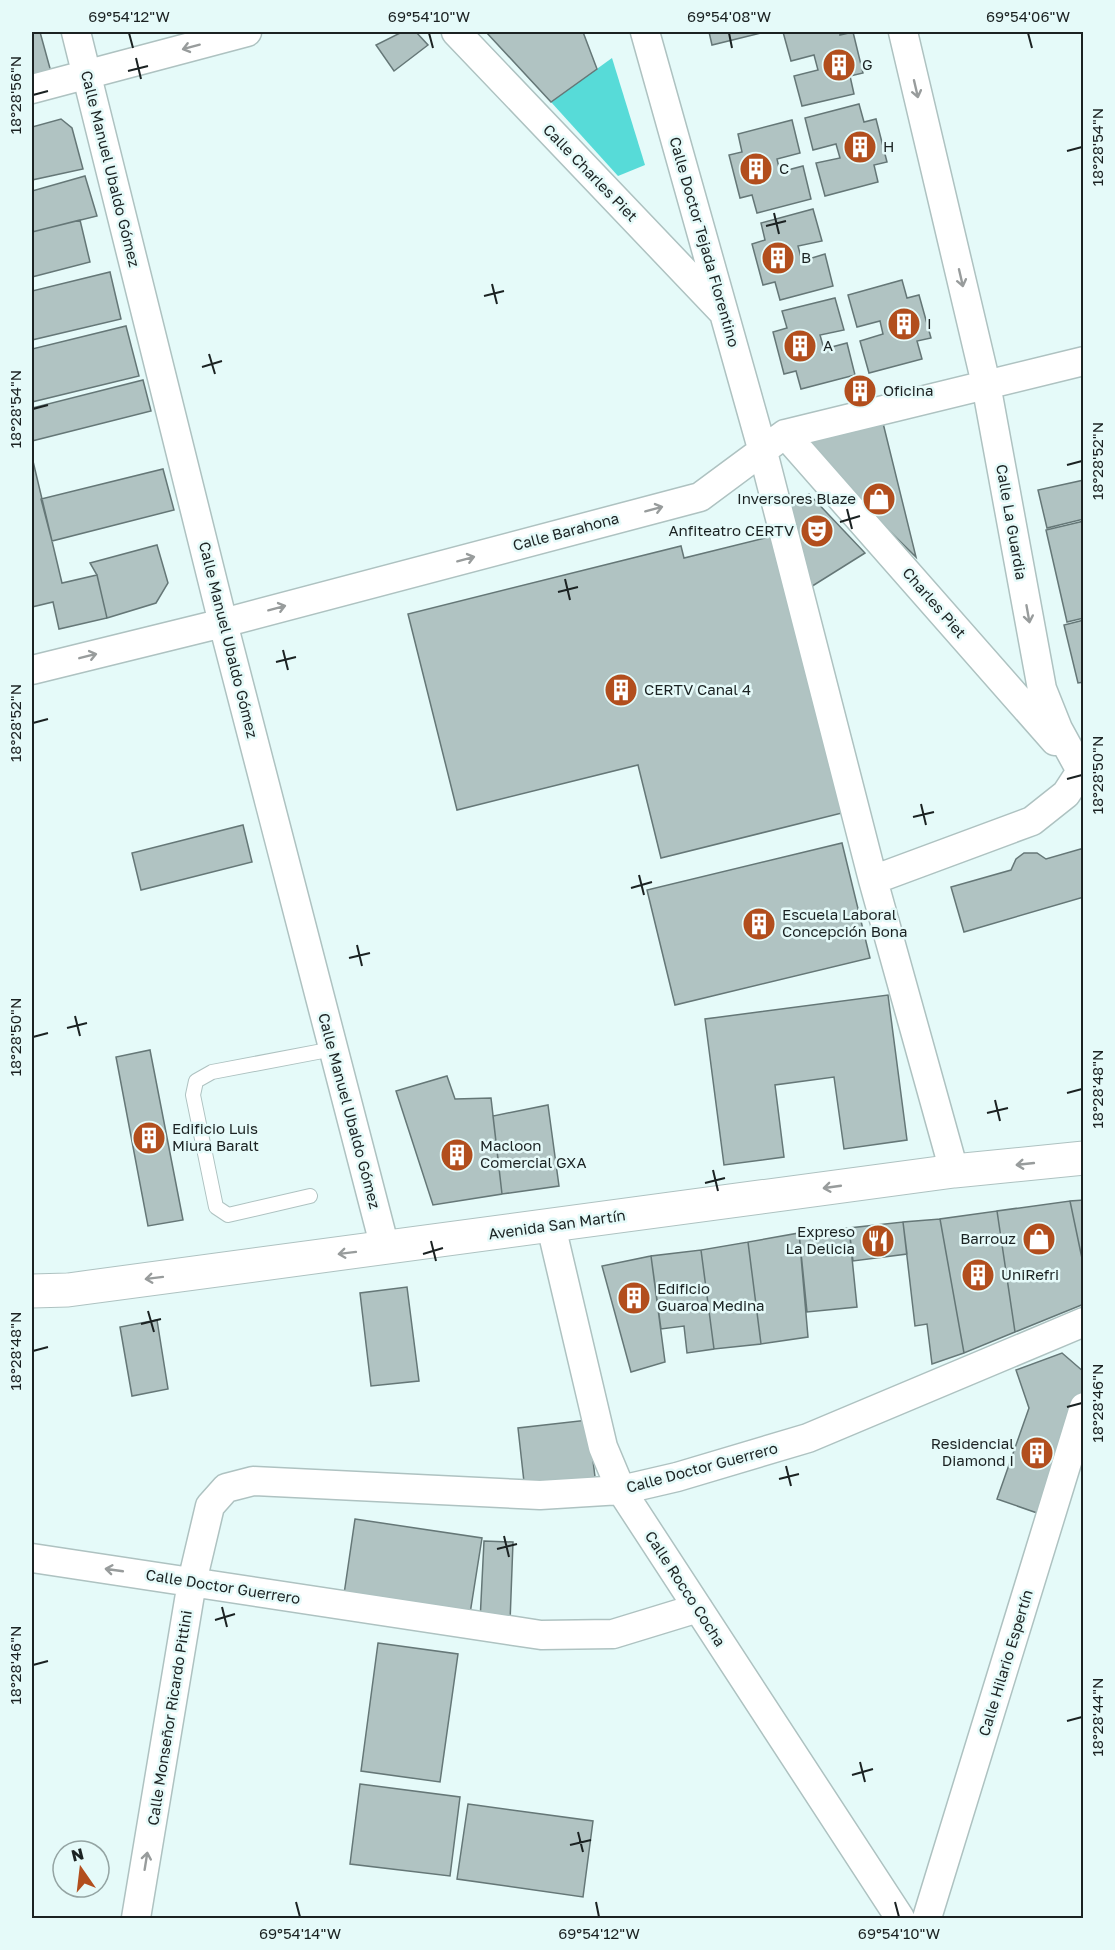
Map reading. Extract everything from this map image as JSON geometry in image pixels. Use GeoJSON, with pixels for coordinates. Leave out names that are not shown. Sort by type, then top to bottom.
{"type":"FeatureCollection","features":[{"type":"Feature","properties":{"kind":"main road","name":"Avenida San Martín"},"geometry":{"type":"LineString","coordinates":[[32,1291],[68,1290],[954,1171],[1083,1158]]}},
{"type":"Feature","properties":{"kind":"street","name":"Calle Manuel Ubaldo Gómez"},"geometry":{"type":"LineString","coordinates":[[76,32],[223,623],[384,1248]]}},
{"type":"Feature","properties":{"kind":"street"},"geometry":{"type":"LineString","coordinates":[[32,89],[247,32]]}},
{"type":"Feature","properties":{"kind":"street","name":"Calle Charles Piet"},"geometry":{"type":"LineString","coordinates":[[456,32],[724,314]]}},
{"type":"Feature","properties":{"kind":"street","name":"Calle Doctor Tejada Florentino"},"geometry":{"type":"LineString","coordinates":[[645,32],[763,452],[873,880]]}},
{"type":"Feature","properties":{"kind":"street","name":"Calle La Guardia"},"geometry":{"type":"LineString","coordinates":[[903,32],[986,384],[1042,689],[1058,729],[1082,771]]}},
{"type":"Feature","properties":{"kind":"street","name":"Calle Barahona"},"geometry":{"type":"LineString","coordinates":[[32,670],[223,623],[700,496],[785,434],[1083,361]]}},
{"type":"Feature","properties":{"kind":"street","name":"Charles Piet"},"geometry":{"type":"LineString","coordinates":[[785,434],[1082,771]]}},
{"type":"Feature","properties":{"kind":"street"},"geometry":{"type":"LineString","coordinates":[[954,1171],[873,880],[1032,821],[1066,794],[1082,771]]}},
{"type":"Feature","properties":{"kind":"street","name":"Calle Rocco Cocha"},"geometry":{"type":"LineString","coordinates":[[550,1226],[603,1447],[621,1490],[900,1918]]}},
{"type":"Feature","properties":{"kind":"street","name":"Calle Doctor Guerrero"},"geometry":{"type":"LineString","coordinates":[[226,1488],[253,1481],[540,1495],[621,1490],[677,1477],[808,1438],[1083,1322]]}},
{"type":"Feature","properties":{"kind":"street","name":"Calle Hilario Espertín"},"geometry":{"type":"LineString","coordinates":[[927,1918],[1083,1407]]}},
{"type":"Feature","properties":{"kind":"street","name":"Calle Monseñor Ricardo Pittini"},"geometry":{"type":"LineString","coordinates":[[136,1918],[192,1582],[210,1506],[226,1488]]}},
{"type":"Feature","properties":{"kind":"street","name":"Calle Doctor Guerrero"},"geometry":{"type":"LineString","coordinates":[[32,1558],[542,1635],[614,1634],[698,1608]]}},
{"type":"Feature","properties":{"kind":"lane"},"geometry":{"type":"LineString","coordinates":[[310,1196],[228,1215],[216,1207],[193,1095],[196,1081],[212,1072],[333,1049]]}},
{"type":"Feature","properties":{"kind":"shaded area"},"geometry":{"type":"Polygon","coordinates":[[[612,58],[645,165],[618,176],[551,102],[612,58]]]}},
{"type":"Feature","properties":{"kind":"building"},"geometry":{"type":"Polygon","coordinates":[[[32,32],[40,32],[51,72],[32,77],[32,32]]]}},
{"type":"Feature","properties":{"kind":"building"},"geometry":{"type":"Polygon","coordinates":[[[402,32],[416,32],[428,45],[394,71],[376,45],[402,32]]]}},
{"type":"Feature","properties":{"kind":"building"},"geometry":{"type":"Polygon","coordinates":[[[486,32],[583,32],[597,69],[551,102],[486,32]]]}},
{"type":"Feature","properties":{"kind":"building"},"geometry":{"type":"Polygon","coordinates":[[[709,32],[765,32],[712,45],[709,32]]]}},
{"type":"Feature","properties":{"kind":"building","name":"G"},"geometry":{"type":"Polygon","coordinates":[[[783,32],[840,32],[840,35],[853,32],[863,73],[850,76],[854,94],[802,106],[794,76],[818,70],[814,55],[791,61],[783,32]]]}},
{"type":"Feature","properties":{"kind":"building","name":"H"},"geometry":{"type":"Polygon","coordinates":[[[859,104],[864,122],[876,119],[887,162],[874,165],[878,182],[825,196],[816,163],[840,158],[836,144],[813,150],[805,118],[859,104]]]}},
{"type":"Feature","properties":{"kind":"building"},"geometry":{"type":"Polygon","coordinates":[[[61,119],[72,128],[83,169],[32,180],[32,127],[61,119]]]}},
{"type":"Feature","properties":{"kind":"building","name":"C"},"geometry":{"type":"Polygon","coordinates":[[[792,120],[800,153],[777,159],[780,172],[803,166],[811,199],[757,213],[752,195],[740,198],[729,155],[742,152],[738,134],[792,120]]]}},
{"type":"Feature","properties":{"kind":"building"},"geometry":{"type":"Polygon","coordinates":[[[85,176],[97,216],[32,232],[32,191],[85,176]]]}},
{"type":"Feature","properties":{"kind":"building","name":"B"},"geometry":{"type":"Polygon","coordinates":[[[813,209],[822,241],[798,246],[802,261],[825,254],[833,286],[780,300],[775,282],[763,285],[752,244],[765,240],[761,223],[813,209]]]}},
{"type":"Feature","properties":{"kind":"building"},"geometry":{"type":"Polygon","coordinates":[[[80,220],[90,262],[32,277],[32,232],[80,220]]]}},
{"type":"Feature","properties":{"kind":"building"},"geometry":{"type":"Polygon","coordinates":[[[110,272],[121,319],[32,340],[32,291],[110,272]]]}},
{"type":"Feature","properties":{"kind":"building","name":"I"},"geometry":{"type":"Polygon","coordinates":[[[902,280],[907,298],[919,295],[931,338],[917,341],[922,359],[869,373],[860,341],[883,334],[880,321],[857,327],[848,295],[902,280]]]}},
{"type":"Feature","properties":{"kind":"building","name":"A"},"geometry":{"type":"Polygon","coordinates":[[[835,298],[844,330],[820,335],[824,349],[847,343],[855,375],[801,389],[796,371],[784,374],[773,332],[787,328],[782,311],[835,298]]]}},
{"type":"Feature","properties":{"kind":"building"},"geometry":{"type":"Polygon","coordinates":[[[126,326],[139,376],[32,402],[32,349],[126,326]]]}},
{"type":"Feature","properties":{"kind":"building","name":"Oficina"},"geometry":{"type":"Polygon","coordinates":[[[869,379],[874,397],[850,404],[846,386],[869,379]]]}},
{"type":"Feature","properties":{"kind":"building"},"geometry":{"type":"Polygon","coordinates":[[[143,380],[151,411],[32,441],[32,408],[143,380]]]}},
{"type":"Feature","properties":{"kind":"building","name":"Inversores Blaze"},"geometry":{"type":"Polygon","coordinates":[[[882,419],[916,557],[797,440],[882,419]]]}},
{"type":"Feature","properties":{"kind":"building"},"geometry":{"type":"Polygon","coordinates":[[[32,457],[62,583],[97,575],[107,618],[59,629],[53,602],[32,607],[32,457]]]}},
{"type":"Feature","properties":{"kind":"building"},"geometry":{"type":"Polygon","coordinates":[[[163,469],[174,510],[52,541],[41,499],[163,469]]]}},
{"type":"Feature","properties":{"kind":"building"},"geometry":{"type":"Polygon","coordinates":[[[1084,480],[1084,519],[1047,528],[1038,490],[1084,480]]]}},
{"type":"Feature","properties":{"kind":"building","name":"Anfiteatro CERTV"},"geometry":{"type":"Polygon","coordinates":[[[809,494],[865,553],[806,590],[785,509],[809,494]]]}},
{"type":"Feature","properties":{"kind":"building"},"geometry":{"type":"Polygon","coordinates":[[[1084,521],[1084,618],[1067,622],[1046,530],[1084,521]]]}},
{"type":"Feature","properties":{"kind":"building","name":"CERTV Canal 4"},"geometry":{"type":"Polygon","coordinates":[[[777,535],[846,812],[661,858],[638,765],[457,810],[408,614],[681,546],[684,558],[777,535]]]}},
{"type":"Feature","properties":{"kind":"building"},"geometry":{"type":"Polygon","coordinates":[[[157,545],[168,583],[156,603],[107,618],[97,575],[90,563],[157,545]]]}},
{"type":"Feature","properties":{"kind":"building"},"geometry":{"type":"Polygon","coordinates":[[[1084,620],[1084,682],[1078,683],[1064,625],[1084,620]]]}},
{"type":"Feature","properties":{"kind":"building"},"geometry":{"type":"Polygon","coordinates":[[[243,825],[252,862],[141,890],[132,853],[243,825]]]}},
{"type":"Feature","properties":{"kind":"building","name":"Escuela Laboral Concepción Bona"},"geometry":{"type":"Polygon","coordinates":[[[842,843],[870,958],[675,1005],[647,890],[842,843]]]}},
{"type":"Feature","properties":{"kind":"building"},"geometry":{"type":"Polygon","coordinates":[[[1084,848],[1084,897],[964,932],[951,887],[1011,870],[1016,859],[1024,853],[1037,853],[1046,859],[1084,848]]]}},
{"type":"Feature","properties":{"kind":"building"},"geometry":{"type":"Polygon","coordinates":[[[888,995],[907,1140],[844,1149],[834,1077],[775,1085],[784,1157],[724,1165],[705,1019],[888,995]]]}},
{"type":"Feature","properties":{"kind":"building","name":"Edificio Luis Miura Baralt"},"geometry":{"type":"Polygon","coordinates":[[[150,1050],[183,1220],[148,1226],[116,1057],[150,1050]]]}},
{"type":"Feature","properties":{"kind":"building","name":"Macloon Comercial GXA"},"geometry":{"type":"Polygon","coordinates":[[[447,1076],[455,1099],[491,1098],[502,1194],[433,1205],[396,1091],[447,1076]]]}},
{"type":"Feature","properties":{"kind":"building"},"geometry":{"type":"Polygon","coordinates":[[[548,1105],[559,1186],[502,1194],[493,1116],[548,1105]]]}},
{"type":"Feature","properties":{"kind":"building"},"geometry":{"type":"Polygon","coordinates":[[[1084,1200],[1084,1268],[1070,1201],[1084,1200]]]}},
{"type":"Feature","properties":{"kind":"building","name":"Barrouz"},"geometry":{"type":"Polygon","coordinates":[[[1070,1201],[1084,1268],[1084,1304],[1015,1332],[997,1211],[1070,1201]]]}},
{"type":"Feature","properties":{"kind":"building","name":"UniRefri"},"geometry":{"type":"Polygon","coordinates":[[[997,1211],[1015,1332],[964,1353],[940,1219],[997,1211]]]}},
{"type":"Feature","properties":{"kind":"building"},"geometry":{"type":"Polygon","coordinates":[[[940,1219],[964,1353],[932,1364],[927,1324],[915,1326],[903,1222],[940,1219]]]}},
{"type":"Feature","properties":{"kind":"building","name":"Expreso La Delicia"},"geometry":{"type":"Polygon","coordinates":[[[903,1222],[907,1254],[853,1261],[849,1228],[903,1222]]]}},
{"type":"Feature","properties":{"kind":"building"},"geometry":{"type":"Polygon","coordinates":[[[849,1228],[857,1307],[807,1312],[799,1233],[849,1228]]]}},
{"type":"Feature","properties":{"kind":"building"},"geometry":{"type":"Polygon","coordinates":[[[799,1233],[808,1337],[761,1344],[748,1242],[799,1233]]]}},
{"type":"Feature","properties":{"kind":"building"},"geometry":{"type":"Polygon","coordinates":[[[748,1242],[761,1344],[714,1349],[701,1250],[748,1242]]]}},
{"type":"Feature","properties":{"kind":"building"},"geometry":{"type":"Polygon","coordinates":[[[701,1250],[714,1349],[687,1353],[684,1326],[661,1329],[651,1256],[701,1250]]]}},
{"type":"Feature","properties":{"kind":"building","name":"Edificio Guaroa Medina"},"geometry":{"type":"Polygon","coordinates":[[[651,1256],[665,1362],[631,1372],[602,1266],[651,1256]]]}},
{"type":"Feature","properties":{"kind":"building"},"geometry":{"type":"Polygon","coordinates":[[[407,1287],[419,1381],[371,1386],[360,1293],[407,1287]]]}},
{"type":"Feature","properties":{"kind":"building"},"geometry":{"type":"Polygon","coordinates":[[[157,1320],[168,1389],[132,1396],[120,1327],[157,1320]]]}},
{"type":"Feature","properties":{"kind":"building","name":"Residencial Diamond I"},"geometry":{"type":"Polygon","coordinates":[[[1062,1353],[1084,1372],[1084,1389],[1040,1514],[997,1499],[1029,1408],[1016,1370],[1062,1353]]]}},
{"type":"Feature","properties":{"kind":"building"},"geometry":{"type":"Polygon","coordinates":[[[588,1420],[595,1477],[525,1491],[518,1428],[588,1420]]]}},
{"type":"Feature","properties":{"kind":"building"},"geometry":{"type":"Polygon","coordinates":[[[355,1519],[482,1538],[469,1620],[343,1601],[355,1519]]]}},
{"type":"Feature","properties":{"kind":"building"},"geometry":{"type":"Polygon","coordinates":[[[484,1541],[513,1542],[510,1622],[480,1621],[484,1541]]]}},
{"type":"Feature","properties":{"kind":"building"},"geometry":{"type":"Polygon","coordinates":[[[378,1643],[458,1654],[440,1782],[361,1771],[378,1643]]]}},
{"type":"Feature","properties":{"kind":"building"},"geometry":{"type":"Polygon","coordinates":[[[360,1784],[460,1797],[450,1876],[350,1864],[360,1784]]]}},
{"type":"Feature","properties":{"kind":"building"},"geometry":{"type":"Polygon","coordinates":[[[468,1804],[593,1821],[583,1897],[457,1879],[468,1804]]]}},
{"type":"Feature","properties":{"kind":"place","name":"G"},"geometry":{"type":"Point","coordinates":[839,65]}},
{"type":"Feature","properties":{"kind":"place","name":"H"},"geometry":{"type":"Point","coordinates":[860,147]}},
{"type":"Feature","properties":{"kind":"place","name":"C"},"geometry":{"type":"Point","coordinates":[756,169]}},
{"type":"Feature","properties":{"kind":"place","name":"B"},"geometry":{"type":"Point","coordinates":[778,258]}},
{"type":"Feature","properties":{"kind":"place","name":"I"},"geometry":{"type":"Point","coordinates":[904,324]}},
{"type":"Feature","properties":{"kind":"place","name":"A"},"geometry":{"type":"Point","coordinates":[800,346]}},
{"type":"Feature","properties":{"kind":"place","name":"Oficina"},"geometry":{"type":"Point","coordinates":[860,391]}},
{"type":"Feature","properties":{"kind":"place","name":"Inversores Blaze"},"geometry":{"type":"Point","coordinates":[879,499]}},
{"type":"Feature","properties":{"kind":"place","name":"Anfiteatro CERTV"},"geometry":{"type":"Point","coordinates":[817,531]}},
{"type":"Feature","properties":{"kind":"place","name":"CERTV Canal 4"},"geometry":{"type":"Point","coordinates":[621,690]}},
{"type":"Feature","properties":{"kind":"place","name":"Escuela Laboral Concepción Bona"},"geometry":{"type":"Point","coordinates":[759,924]}},
{"type":"Feature","properties":{"kind":"place","name":"Edificio Luis Miura Baralt"},"geometry":{"type":"Point","coordinates":[149,1138]}},
{"type":"Feature","properties":{"kind":"place","name":"Macloon Comercial GXA"},"geometry":{"type":"Point","coordinates":[457,1155]}},
{"type":"Feature","properties":{"kind":"place","name":"Barrouz"},"geometry":{"type":"Point","coordinates":[1039,1239]}},
{"type":"Feature","properties":{"kind":"place","name":"Expreso La Delicia"},"geometry":{"type":"Point","coordinates":[878,1241]}},
{"type":"Feature","properties":{"kind":"place","name":"UniRefri"},"geometry":{"type":"Point","coordinates":[978,1275]}},
{"type":"Feature","properties":{"kind":"place","name":"Edificio Guaroa Medina"},"geometry":{"type":"Point","coordinates":[634,1298]}},
{"type":"Feature","properties":{"kind":"place","name":"Residencial Diamond I"},"geometry":{"type":"Point","coordinates":[1037,1453]}}]}
